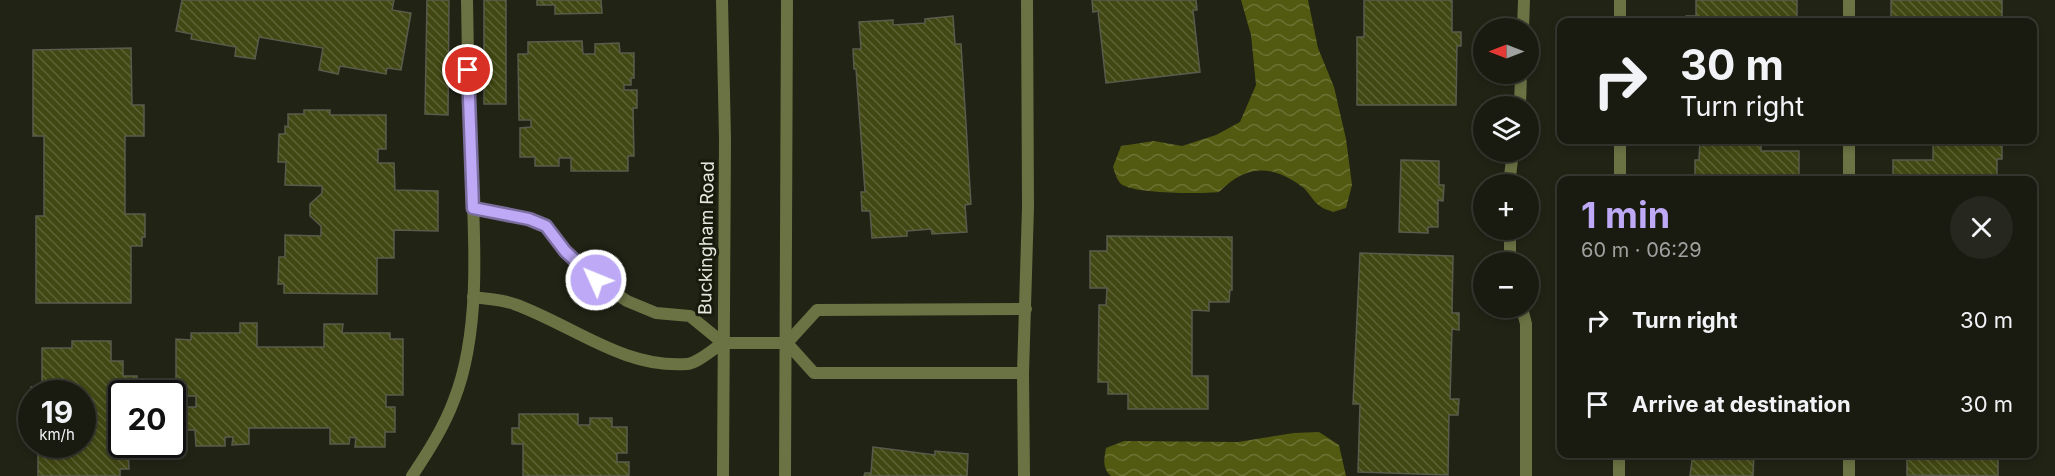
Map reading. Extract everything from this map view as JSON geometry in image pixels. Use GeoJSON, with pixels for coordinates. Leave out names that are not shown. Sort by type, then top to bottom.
{"type":"FeatureCollection","features":[{"type":"Feature","properties":{"kind":"street"},"geometry":{"type":"LineString","coordinates":[[412,476],[428,453],[454,400],[469,345],[473,297],[473,208],[467,0]]}},
{"type":"Feature","properties":{"kind":"street","name":"Buckingham Road"},"geometry":{"type":"LineString","coordinates":[[722,0],[725,139],[723,476]]}},
{"type":"Feature","properties":{"kind":"street"},"geometry":{"type":"LineString","coordinates":[[785,476],[787,0]]}},
{"type":"Feature","properties":{"kind":"street"},"geometry":{"type":"LineString","coordinates":[[1024,476],[1023,373],[1028,207],[1027,0]]}},
{"type":"Feature","properties":{"kind":"street"},"geometry":{"type":"LineString","coordinates":[[1523,18],[1524,0]]}},
{"type":"Feature","properties":{"kind":"street"},"geometry":{"type":"LineString","coordinates":[[1620,0],[1620,18]]}},
{"type":"Feature","properties":{"kind":"street"},"geometry":{"type":"LineString","coordinates":[[1849,0],[1849,18]]}},
{"type":"Feature","properties":{"kind":"street"},"geometry":{"type":"LineString","coordinates":[[1620,144],[1620,176]]}},
{"type":"Feature","properties":{"kind":"street"},"geometry":{"type":"LineString","coordinates":[[1849,144],[1849,176]]}},
{"type":"Feature","properties":{"kind":"street"},"geometry":{"type":"LineString","coordinates":[[473,208],[529,219],[546,226],[565,251],[596,280],[627,301],[656,313],[690,316],[723,343]]}},
{"type":"Feature","properties":{"kind":"street"},"geometry":{"type":"LineString","coordinates":[[473,297],[512,303],[575,330],[610,350],[651,362],[690,364],[723,343],[787,343],[817,310],[1026,309]]}},
{"type":"Feature","properties":{"kind":"street"},"geometry":{"type":"LineString","coordinates":[[1524,318],[1526,476]]}},
{"type":"Feature","properties":{"kind":"street"},"geometry":{"type":"LineString","coordinates":[[787,343],[814,373],[1023,373]]}},
{"type":"Feature","properties":{"kind":"street"},"geometry":{"type":"LineString","coordinates":[[1619,458],[1619,476]]}},
{"type":"Feature","properties":{"kind":"street"},"geometry":{"type":"LineString","coordinates":[[1849,458],[1849,476]]}},
{"type":"Feature","properties":{"kind":"water"},"geometry":{"type":"Polygon","coordinates":[[[1241,0],[1308,0],[1318,48],[1334,87],[1346,139],[1352,185],[1346,208],[1333,212],[1323,208],[1301,186],[1269,171],[1249,172],[1229,183],[1219,192],[1210,193],[1139,190],[1121,184],[1117,178],[1113,167],[1121,146],[1154,141],[1182,146],[1216,135],[1240,122],[1256,85],[1251,35],[1241,0]]]}},
{"type":"Feature","properties":{"kind":"water"},"geometry":{"type":"Polygon","coordinates":[[[1319,432],[1339,445],[1346,476],[1111,476],[1104,463],[1106,448],[1124,441],[1238,442],[1294,433],[1319,432]]]}},
{"type":"Feature","properties":{"kind":"building"},"geometry":{"type":"Polygon","coordinates":[[[182,0],[394,0],[392,10],[411,13],[401,70],[387,68],[386,74],[340,66],[338,74],[319,70],[323,48],[259,37],[255,59],[235,56],[236,47],[191,39],[192,34],[176,31],[182,0]]]}},
{"type":"Feature","properties":{"kind":"building"},"geometry":{"type":"Polygon","coordinates":[[[427,0],[449,0],[448,115],[425,114],[427,0]]]}},
{"type":"Feature","properties":{"kind":"building"},"geometry":{"type":"Polygon","coordinates":[[[484,0],[506,0],[506,104],[484,104],[484,0]]]}},
{"type":"Feature","properties":{"kind":"building"},"geometry":{"type":"Polygon","coordinates":[[[537,0],[601,0],[602,13],[555,14],[555,5],[537,5],[537,0]]]}},
{"type":"Feature","properties":{"kind":"building"},"geometry":{"type":"Polygon","coordinates":[[[1092,0],[1196,0],[1197,10],[1193,10],[1200,72],[1106,83],[1098,11],[1093,12],[1092,0]]]}},
{"type":"Feature","properties":{"kind":"building"},"geometry":{"type":"Polygon","coordinates":[[[1364,0],[1452,0],[1452,32],[1461,32],[1461,46],[1457,46],[1456,105],[1357,105],[1357,37],[1364,37],[1364,0]]]}},
{"type":"Feature","properties":{"kind":"building"},"geometry":{"type":"Polygon","coordinates":[[[1696,0],[1797,0],[1797,18],[1686,18],[1686,16],[1696,16],[1696,0]]]}},
{"type":"Feature","properties":{"kind":"building"},"geometry":{"type":"Polygon","coordinates":[[[1891,0],[2002,0],[2002,18],[1891,18],[1891,0]]]}},
{"type":"Feature","properties":{"kind":"building"},"geometry":{"type":"Polygon","coordinates":[[[953,16],[955,44],[961,44],[971,204],[965,205],[967,232],[932,234],[931,229],[907,231],[907,236],[872,238],[870,211],[862,211],[861,192],[865,192],[853,49],[861,49],[859,22],[893,20],[893,25],[925,23],[925,19],[953,16]]]}},
{"type":"Feature","properties":{"kind":"building"},"geometry":{"type":"Polygon","coordinates":[[[582,41],[583,54],[595,54],[595,44],[619,43],[620,53],[634,53],[634,78],[631,78],[631,85],[624,85],[624,90],[637,90],[637,108],[633,108],[634,156],[628,156],[628,171],[571,171],[571,158],[559,158],[559,166],[535,166],[535,157],[520,157],[520,128],[531,127],[531,120],[519,120],[518,54],[528,54],[528,42],[582,41]]]}},
{"type":"Feature","properties":{"kind":"building"},"geometry":{"type":"Polygon","coordinates":[[[131,48],[132,105],[144,105],[144,136],[125,136],[125,214],[145,214],[145,237],[142,237],[142,246],[131,246],[131,303],[36,303],[36,216],[44,216],[44,136],[33,136],[33,50],[131,48]]]}},
{"type":"Feature","properties":{"kind":"building"},"geometry":{"type":"Polygon","coordinates":[[[304,110],[330,110],[330,115],[386,115],[386,149],[378,149],[378,163],[394,163],[395,190],[438,191],[438,231],[394,230],[394,258],[377,258],[377,294],[284,293],[284,284],[278,284],[279,257],[285,257],[285,235],[321,236],[321,226],[310,216],[310,204],[322,193],[322,186],[285,185],[286,162],[278,162],[279,134],[285,134],[285,126],[288,127],[288,114],[304,114],[304,110]]]}},
{"type":"Feature","properties":{"kind":"building"},"geometry":{"type":"Polygon","coordinates":[[[1700,144],[1761,144],[1761,151],[1799,151],[1799,176],[1695,176],[1695,160],[1699,160],[1700,144]]]}},
{"type":"Feature","properties":{"kind":"building"},"geometry":{"type":"Polygon","coordinates":[[[1933,144],[2002,144],[2002,159],[1997,159],[1997,176],[1893,176],[1893,160],[1933,160],[1933,144]]]}},
{"type":"Feature","properties":{"kind":"building"},"geometry":{"type":"Polygon","coordinates":[[[1401,160],[1439,161],[1439,185],[1444,185],[1443,201],[1438,200],[1438,227],[1428,227],[1428,233],[1399,232],[1401,160]]]}},
{"type":"Feature","properties":{"kind":"building"},"geometry":{"type":"Polygon","coordinates":[[[1107,236],[1232,237],[1232,290],[1230,290],[1229,302],[1209,302],[1209,311],[1192,310],[1192,376],[1208,376],[1208,409],[1128,409],[1128,394],[1108,394],[1108,382],[1098,382],[1099,305],[1106,305],[1107,288],[1090,288],[1090,251],[1107,251],[1107,236]]]}},
{"type":"Feature","properties":{"kind":"building"},"geometry":{"type":"Polygon","coordinates":[[[1360,253],[1453,256],[1452,313],[1459,313],[1459,330],[1452,329],[1450,399],[1459,399],[1458,415],[1449,415],[1448,475],[1358,472],[1360,404],[1353,404],[1360,253]]]}},
{"type":"Feature","properties":{"kind":"building"},"geometry":{"type":"Polygon","coordinates":[[[240,323],[257,323],[257,347],[324,347],[324,324],[343,324],[342,333],[390,333],[390,339],[403,339],[403,395],[386,395],[386,407],[395,407],[395,432],[385,432],[385,447],[355,447],[356,438],[350,437],[349,444],[330,444],[330,428],[249,428],[249,444],[232,445],[233,437],[225,437],[225,446],[196,446],[195,430],[186,430],[186,407],[196,407],[196,396],[186,396],[186,380],[176,380],[176,339],[191,340],[191,333],[240,333],[240,323]]]}},
{"type":"Feature","properties":{"kind":"building"},"geometry":{"type":"Polygon","coordinates":[[[72,341],[111,341],[111,361],[123,361],[123,376],[137,376],[137,380],[108,380],[108,458],[129,458],[129,469],[120,469],[120,476],[38,476],[38,458],[96,458],[96,380],[42,380],[42,348],[72,348],[72,341]]]}},
{"type":"Feature","properties":{"kind":"building"},"geometry":{"type":"Polygon","coordinates":[[[519,414],[578,414],[578,425],[590,425],[590,418],[612,418],[612,427],[627,427],[627,453],[617,453],[617,462],[629,462],[629,476],[523,476],[523,444],[512,444],[512,428],[519,428],[519,414]]]}},
{"type":"Feature","properties":{"kind":"building"},"geometry":{"type":"Polygon","coordinates":[[[873,447],[935,455],[935,451],[968,454],[967,476],[864,476],[865,473],[871,473],[873,447]]]}},
{"type":"Feature","properties":{"kind":"building"},"geometry":{"type":"Polygon","coordinates":[[[1692,458],[1754,458],[1753,476],[1690,476],[1692,458]]]}},
{"type":"Feature","properties":{"kind":"building"},"geometry":{"type":"Polygon","coordinates":[[[1907,458],[1998,458],[1998,476],[1907,475],[1907,458]]]}},
{"type":"Feature","properties":{"kind":"route"},"geometry":{"type":"LineString","coordinates":[[468,70],[473,208],[529,219],[546,226],[565,251],[596,280]]}}]}
